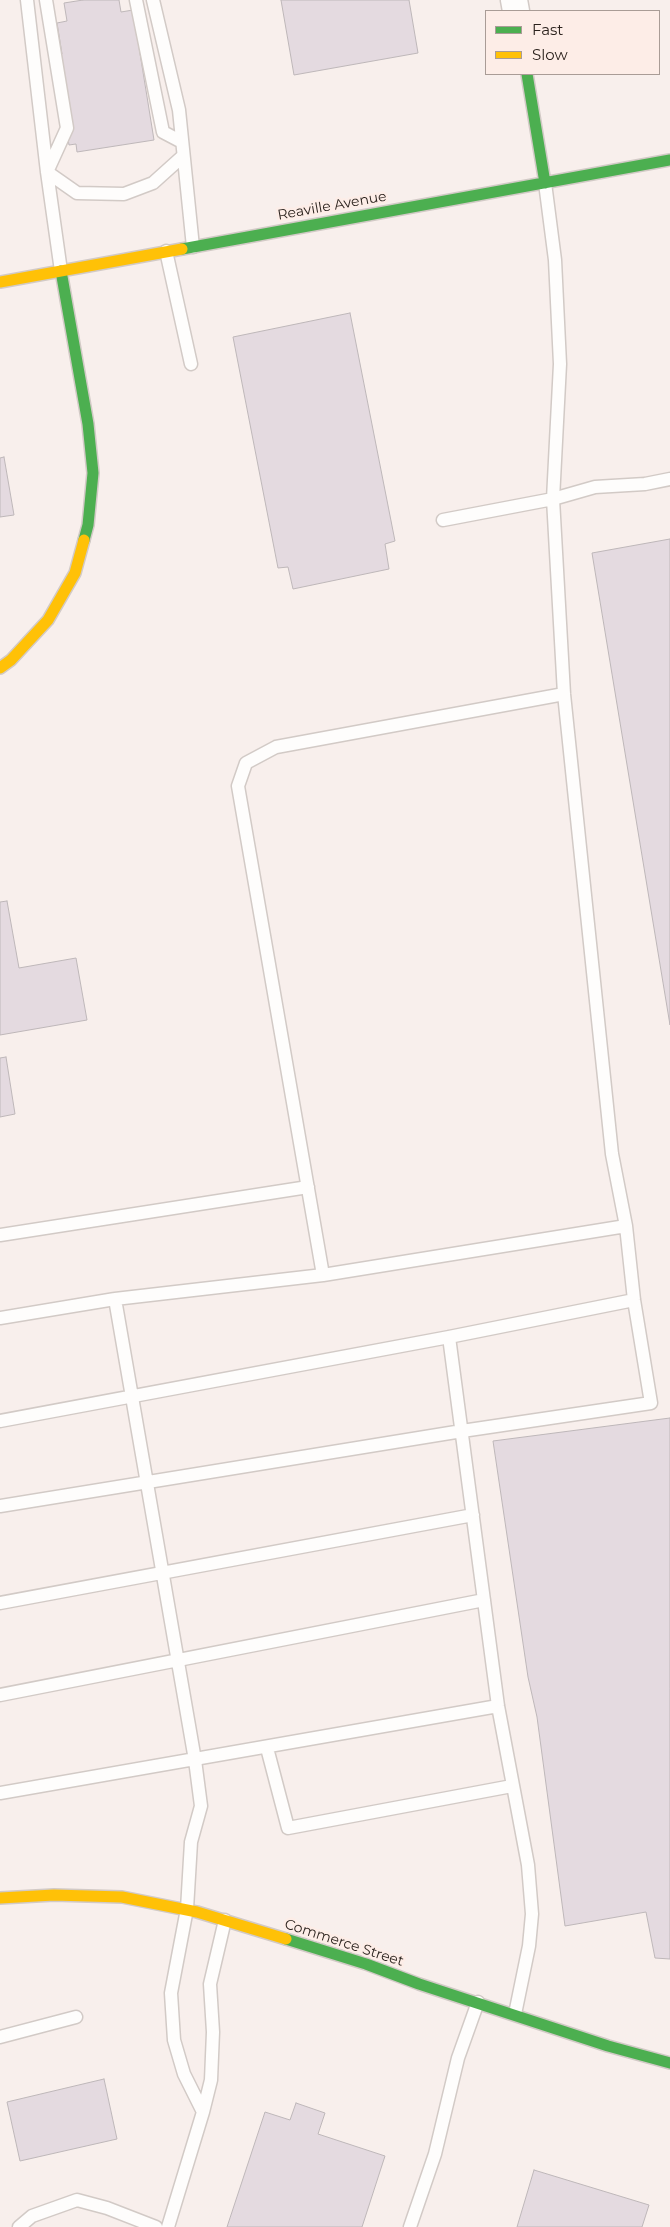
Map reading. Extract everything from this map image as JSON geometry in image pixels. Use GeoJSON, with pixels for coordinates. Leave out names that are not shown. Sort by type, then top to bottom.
{"type":"FeatureCollection","features":[{"type":"Feature","properties":{"kind":"main road"},"geometry":{"type":"LineString","coordinates":[[527,75],[546,183]]}},
{"type":"Feature","properties":{"kind":"main road","name":"Reaville Avenue"},"geometry":{"type":"LineString","coordinates":[[0,282],[670,160]]}},
{"type":"Feature","properties":{"kind":"main road"},"geometry":{"type":"LineString","coordinates":[[0,668],[5,660],[48,620],[75,573],[88,525],[93,473],[88,424],[62,271]]}},
{"type":"Feature","properties":{"kind":"main road","name":"Commerce Street"},"geometry":{"type":"LineString","coordinates":[[0,1898],[54,1895],[122,1897],[187,1910],[225,1920],[608,2046],[670,2064]]}},
{"type":"Feature","properties":{"kind":"lane"},"geometry":{"type":"LineString","coordinates":[[27,0],[47,172],[62,271]]}},
{"type":"Feature","properties":{"kind":"lane"},"geometry":{"type":"LineString","coordinates":[[46,0],[67,128],[47,172]]}},
{"type":"Feature","properties":{"kind":"lane"},"geometry":{"type":"LineString","coordinates":[[136,0],[163,132],[182,142]]}},
{"type":"Feature","properties":{"kind":"lane"},"geometry":{"type":"LineString","coordinates":[[153,0],[179,110],[193,247]]}},
{"type":"Feature","properties":{"kind":"lane"},"geometry":{"type":"LineString","coordinates":[[47,172],[77,193],[124,194],[153,183],[183,156]]}},
{"type":"Feature","properties":{"kind":"lane"},"geometry":{"type":"LineString","coordinates":[[0,1506],[462,1431],[651,1403],[634,1300],[626,1226],[612,1154],[564,694],[553,499],[560,364],[555,260],[546,183]]}},
{"type":"Feature","properties":{"kind":"lane"},"geometry":{"type":"LineString","coordinates":[[166,252],[191,364]]}},
{"type":"Feature","properties":{"kind":"lane"},"geometry":{"type":"LineString","coordinates":[[443,520],[553,499],[595,487],[645,484],[670,479]]}},
{"type":"Feature","properties":{"kind":"lane"},"geometry":{"type":"LineString","coordinates":[[323,1275],[238,786],[246,763],[276,747],[564,694]]}},
{"type":"Feature","properties":{"kind":"lane"},"geometry":{"type":"LineString","coordinates":[[0,1234],[308,1187]]}},
{"type":"Feature","properties":{"kind":"lane"},"geometry":{"type":"LineString","coordinates":[[0,1318],[115,1299],[323,1275],[626,1226]]}},
{"type":"Feature","properties":{"kind":"lane"},"geometry":{"type":"LineString","coordinates":[[115,1299],[195,1760],[201,1806],[191,1842],[187,1910],[171,1992],[174,2040],[184,2074],[203,2112]]}},
{"type":"Feature","properties":{"kind":"lane"},"geometry":{"type":"LineString","coordinates":[[0,1421],[449,1337],[634,1300]]}},
{"type":"Feature","properties":{"kind":"lane"},"geometry":{"type":"LineString","coordinates":[[449,1337],[498,1706],[528,1865],[532,1914],[529,1946],[515,2014]]}},
{"type":"Feature","properties":{"kind":"lane"},"geometry":{"type":"LineString","coordinates":[[0,1603],[473,1515]]}},
{"type":"Feature","properties":{"kind":"lane"},"geometry":{"type":"LineString","coordinates":[[0,1695],[484,1600]]}},
{"type":"Feature","properties":{"kind":"lane"},"geometry":{"type":"LineString","coordinates":[[0,1793],[267,1748],[498,1706]]}},
{"type":"Feature","properties":{"kind":"lane"},"geometry":{"type":"LineString","coordinates":[[267,1748],[288,1828],[512,1786]]}},
{"type":"Feature","properties":{"kind":"lane"},"geometry":{"type":"LineString","coordinates":[[168,2227],[211,2080],[213,2032],[210,1984],[225,1920]]}},
{"type":"Feature","properties":{"kind":"lane"},"geometry":{"type":"LineString","coordinates":[[410,2227],[435,2154],[458,2058],[478,2002]]}},
{"type":"Feature","properties":{"kind":"lane"},"geometry":{"type":"LineString","coordinates":[[0,2037],[76,2017]]}},
{"type":"Feature","properties":{"kind":"lane"},"geometry":{"type":"LineString","coordinates":[[19,2227],[32,2216],[77,2200],[107,2208],[156,2227]]}},
{"type":"Feature","properties":{"kind":"building"},"geometry":{"type":"Polygon","coordinates":[[[83,0],[119,0],[121,12],[133,10],[154,140],[77,152],[76,144],[69,145],[54,55],[62,54],[57,23],[67,21],[64,3],[83,0]]]}},
{"type":"Feature","properties":{"kind":"building"},"geometry":{"type":"Polygon","coordinates":[[[281,0],[409,0],[418,53],[294,75],[281,0]]]}},
{"type":"Feature","properties":{"kind":"building"},"geometry":{"type":"Polygon","coordinates":[[[350,313],[395,541],[385,544],[389,569],[293,589],[288,567],[278,568],[233,337],[350,313]]]}},
{"type":"Feature","properties":{"kind":"building"},"geometry":{"type":"Polygon","coordinates":[[[4,457],[14,515],[0,517],[0,458],[4,457]]]}},
{"type":"Feature","properties":{"kind":"building"},"geometry":{"type":"Polygon","coordinates":[[[670,539],[670,1025],[592,553],[670,539]]]}},
{"type":"Feature","properties":{"kind":"building"},"geometry":{"type":"Polygon","coordinates":[[[7,901],[19,968],[76,958],[87,1020],[0,1035],[0,902],[7,901]]]}},
{"type":"Feature","properties":{"kind":"building"},"geometry":{"type":"Polygon","coordinates":[[[6,1057],[15,1114],[0,1117],[0,1058],[6,1057]]]}},
{"type":"Feature","properties":{"kind":"building"},"geometry":{"type":"Polygon","coordinates":[[[670,1418],[670,1959],[655,1958],[646,1912],[565,1926],[537,1717],[528,1677],[493,1441],[670,1418]]]}},
{"type":"Feature","properties":{"kind":"building"},"geometry":{"type":"Polygon","coordinates":[[[104,2079],[117,2139],[20,2161],[7,2102],[104,2079]]]}},
{"type":"Feature","properties":{"kind":"building"},"geometry":{"type":"Polygon","coordinates":[[[296,2103],[325,2113],[318,2134],[385,2156],[362,2227],[227,2227],[265,2112],[290,2120],[296,2103]]]}},
{"type":"Feature","properties":{"kind":"building"},"geometry":{"type":"Polygon","coordinates":[[[534,2170],[649,2205],[642,2227],[517,2227],[534,2170]]]}},
{"type":"Feature","properties":{"kind":"traffic: fast"},"geometry":{"type":"LineString","coordinates":[[527,75],[545,183]]}},
{"type":"Feature","properties":{"kind":"traffic: fast"},"geometry":{"type":"LineString","coordinates":[[182,249],[670,160]]}},
{"type":"Feature","properties":{"kind":"traffic: fast"},"geometry":{"type":"LineString","coordinates":[[61,271],[88,424],[93,473],[88,525],[84,540]]}},
{"type":"Feature","properties":{"kind":"traffic: fast"},"geometry":{"type":"LineString","coordinates":[[286,1939],[366,1964],[419,1984],[608,2046],[670,2063]]}},
{"type":"Feature","properties":{"kind":"traffic: slow"},"geometry":{"type":"LineString","coordinates":[[0,282],[182,249]]}},
{"type":"Feature","properties":{"kind":"traffic: slow"},"geometry":{"type":"LineString","coordinates":[[0,668],[11,660],[48,620],[75,573],[84,540]]}},
{"type":"Feature","properties":{"kind":"traffic: slow"},"geometry":{"type":"LineString","coordinates":[[0,1898],[54,1895],[122,1897],[197,1912],[286,1939]]}}]}
